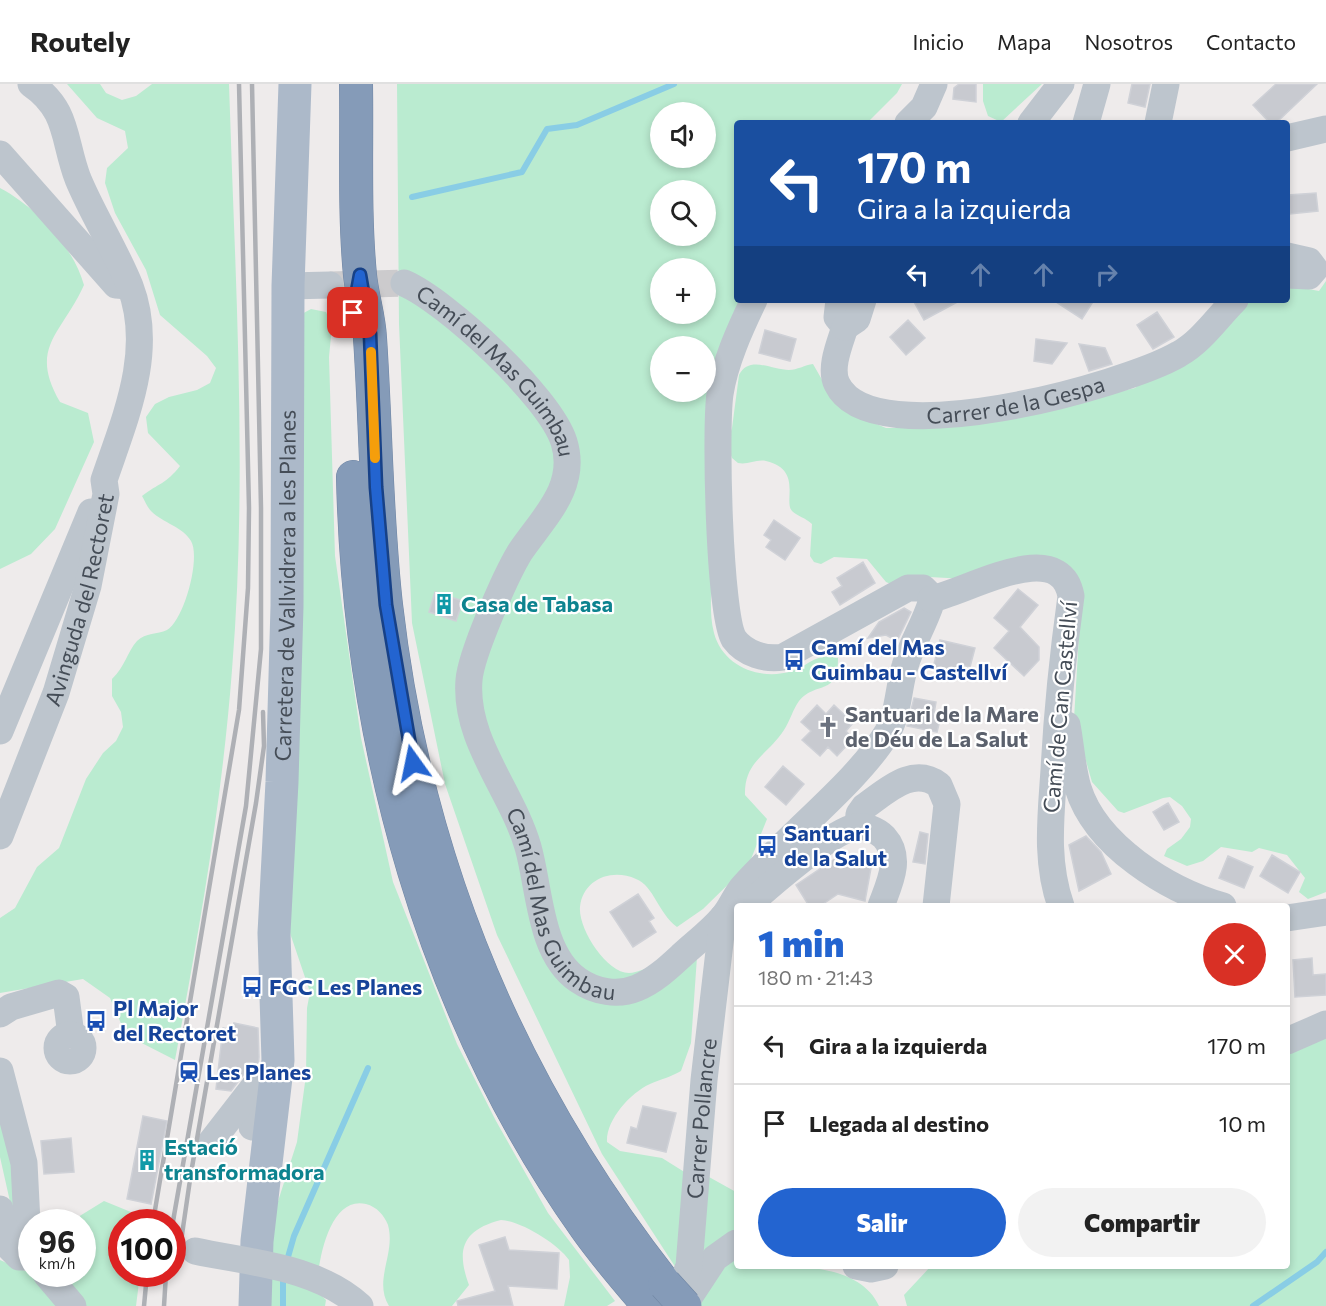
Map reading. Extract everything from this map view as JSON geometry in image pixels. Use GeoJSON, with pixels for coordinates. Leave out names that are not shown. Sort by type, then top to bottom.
{"type":"FeatureCollection","features":[{"type":"Feature","properties":{"kind":"highway"},"geometry":{"type":"LineString","coordinates":[[356,84],[345,280],[365,488],[399,691],[423,806],[454,906],[478,972],[533,1086],[664,1302]]}},
{"type":"Feature","properties":{"kind":"main road","name":"Carretera de Vallvidrera a les Planes"},"geometry":{"type":"LineString","coordinates":[[255,1306],[267,1085],[279,1060],[274,933],[282,782],[286,616],[288,286],[295,84]]}},
{"type":"Feature","properties":{"kind":"street","name":"Avinguda del Rectoret"},"geometry":{"type":"LineString","coordinates":[[0,836],[56,693],[88,586],[106,494],[104,480],[140,357],[140,329],[130,286],[78,178],[59,114],[50,100],[31,84]]}},
{"type":"Feature","properties":{"kind":"street"},"geometry":{"type":"LineString","coordinates":[[910,120],[924,107],[934,84]]}},
{"type":"Feature","properties":{"kind":"street"},"geometry":{"type":"LineString","coordinates":[[1032,120],[1060,84]]}},
{"type":"Feature","properties":{"kind":"street"},"geometry":{"type":"LineString","coordinates":[[1087,120],[1097,84]]}},
{"type":"Feature","properties":{"kind":"street"},"geometry":{"type":"LineString","coordinates":[[1159,120],[1166,84]]}},
{"type":"Feature","properties":{"kind":"street"},"geometry":{"type":"LineString","coordinates":[[1290,137],[1326,129]]}},
{"type":"Feature","properties":{"kind":"street"},"geometry":{"type":"LineString","coordinates":[[0,154],[116,285],[130,286]]}},
{"type":"Feature","properties":{"kind":"street"},"geometry":{"type":"LineString","coordinates":[[1290,257],[1310,261],[1315,269],[1306,277],[1290,275]]}},
{"type":"Feature","properties":{"kind":"street"},"geometry":{"type":"LineString","coordinates":[[288,286],[345,280]]}},
{"type":"Feature","properties":{"kind":"street","name":"Camí del Mas Guimbau"},"geometry":{"type":"LineString","coordinates":[[404,283],[419,290],[471,331],[521,382],[550,417],[564,441],[566,471],[561,492],[519,553],[505,581],[472,664],[468,694],[476,731],[521,826],[554,952],[568,972],[587,986],[600,990],[626,992],[639,988],[664,972],[734,914]]}},
{"type":"Feature","properties":{"kind":"street"},"geometry":{"type":"LineString","coordinates":[[753,303],[723,378],[716,442],[725,604],[734,638],[752,653],[774,659],[783,657],[908,588],[923,588],[931,599]]}},
{"type":"Feature","properties":{"kind":"street"},"geometry":{"type":"LineString","coordinates":[[839,303],[837,317],[845,327],[857,319],[862,303]]}},
{"type":"Feature","properties":{"kind":"street","name":"Carrer de la Gespa"},"geometry":{"type":"LineString","coordinates":[[845,327],[835,374],[837,384],[849,399],[865,407],[906,415],[970,414],[1103,386],[1138,373],[1180,354],[1193,344],[1232,303]]}},
{"type":"Feature","properties":{"kind":"street"},"geometry":{"type":"LineString","coordinates":[[0,731],[104,480]]}},
{"type":"Feature","properties":{"kind":"street","name":"Camí de Can Castellví"},"geometry":{"type":"LineString","coordinates":[[931,599],[949,595],[1021,569],[1040,566],[1056,571],[1067,582],[1071,596],[1058,706],[1050,854],[1052,874],[1060,903]]}},
{"type":"Feature","properties":{"kind":"street","name":"Camí del Mas Guimbau"},"geometry":{"type":"LineString","coordinates":[[738,903],[741,890],[863,764],[885,737],[894,716],[905,666],[931,599]]}},
{"type":"Feature","properties":{"kind":"street"},"geometry":{"type":"LineString","coordinates":[[1058,706],[1066,719],[1078,789],[1087,807],[1104,831],[1131,858],[1154,875],[1194,896],[1214,903]]}},
{"type":"Feature","properties":{"kind":"street"},"geometry":{"type":"LineString","coordinates":[[858,826],[859,814],[864,807],[905,780],[919,776],[939,785],[947,804],[936,903]]}},
{"type":"Feature","properties":{"kind":"street"},"geometry":{"type":"LineString","coordinates":[[747,903],[843,831],[858,826],[881,834],[892,850],[893,869],[882,903]]}},
{"type":"Feature","properties":{"kind":"street"},"geometry":{"type":"LineString","coordinates":[[1290,918],[1326,912]]}},
{"type":"Feature","properties":{"kind":"street","name":"Carrer Pollancre"},"geometry":{"type":"LineString","coordinates":[[664,1302],[683,1281],[689,1266],[704,1080],[734,922]]}},
{"type":"Feature","properties":{"kind":"street"},"geometry":{"type":"LineString","coordinates":[[0,1014],[11,1007],[59,993],[66,997],[71,1035]]}},
{"type":"Feature","properties":{"kind":"street"},"geometry":{"type":"LineString","coordinates":[[1290,1040],[1326,1024]]}},
{"type":"Feature","properties":{"kind":"street"},"geometry":{"type":"LineString","coordinates":[[0,1071],[24,1162],[26,1209]]}},
{"type":"Feature","properties":{"kind":"street"},"geometry":{"type":"LineString","coordinates":[[252,1127],[267,1085]]}},
{"type":"Feature","properties":{"kind":"street"},"geometry":{"type":"LineString","coordinates":[[211,1142],[267,1085]]}},
{"type":"Feature","properties":{"kind":"street"},"geometry":{"type":"LineString","coordinates":[[0,1209],[9,1247],[18,1256]]}},
{"type":"Feature","properties":{"kind":"street"},"geometry":{"type":"LineString","coordinates":[[664,1302],[690,1296],[716,1258],[734,1244]]}},
{"type":"Feature","properties":{"kind":"street"},"geometry":{"type":"LineString","coordinates":[[195,1251],[313,1277],[333,1285],[360,1306]]}},
{"type":"Feature","properties":{"kind":"street"},"geometry":{"type":"LineString","coordinates":[[57,1287],[73,1306]]}},
{"type":"Feature","properties":{"kind":"green space"},"geometry":{"type":"Polygon","coordinates":[[[67,84],[100,84],[106,93],[122,100],[136,96],[152,84],[229,84],[239,377],[237,597],[228,719],[216,817],[175,1060],[126,1035],[110,998],[83,979],[0,993],[0,918],[15,908],[37,867],[59,848],[86,779],[103,753],[116,741],[123,727],[121,712],[112,696],[112,679],[137,641],[144,636],[163,632],[173,624],[185,602],[189,588],[194,561],[191,541],[183,532],[151,511],[142,496],[166,480],[180,466],[148,433],[146,417],[155,404],[169,397],[197,390],[210,383],[216,368],[207,356],[160,315],[146,270],[115,213],[105,183],[107,168],[128,148],[125,131],[97,118],[67,84]]]}},
{"type":"Feature","properties":{"kind":"green space"},"geometry":{"type":"Polygon","coordinates":[[[397,84],[902,84],[897,93],[870,120],[734,120],[734,303],[743,303],[737,314],[711,588],[714,633],[726,655],[734,663],[745,668],[756,672],[780,674],[792,671],[818,658],[830,657],[838,658],[834,678],[830,683],[799,701],[778,739],[758,759],[748,774],[745,795],[767,819],[749,864],[703,909],[677,927],[665,915],[642,882],[618,875],[600,878],[593,883],[582,897],[580,907],[584,926],[595,948],[611,966],[620,971],[632,973],[661,964],[697,957],[691,1043],[681,1071],[642,1088],[627,1101],[610,1125],[607,1142],[620,1151],[662,1158],[686,1173],[709,1177],[734,1191],[734,1269],[820,1269],[836,1273],[854,1280],[869,1291],[879,1306],[697,1306],[700,1298],[674,1265],[602,1154],[497,935],[445,784],[412,623],[399,324],[397,84]]]}},
{"type":"Feature","properties":{"kind":"green space"},"geometry":{"type":"Polygon","coordinates":[[[983,84],[1042,84],[1003,120],[988,116],[983,101],[983,84]]]}},
{"type":"Feature","properties":{"kind":"green space"},"geometry":{"type":"Polygon","coordinates":[[[0,188],[27,206],[51,229],[79,270],[84,285],[52,341],[47,367],[51,383],[60,402],[88,413],[94,442],[55,529],[31,554],[0,569],[0,188]]]}},
{"type":"Feature","properties":{"kind":"green space"},"geometry":{"type":"Polygon","coordinates":[[[1326,281],[1326,892],[1308,899],[1299,892],[1305,878],[1287,855],[1259,848],[1252,852],[1221,847],[1203,861],[1187,866],[1164,856],[1167,849],[1181,839],[1190,827],[1191,819],[1182,806],[1170,797],[1124,813],[1118,811],[1092,782],[1074,719],[1080,619],[1069,568],[966,579],[911,576],[893,585],[886,582],[867,559],[834,557],[821,564],[814,562],[810,556],[812,524],[792,511],[790,486],[784,471],[777,465],[766,461],[738,463],[732,458],[727,443],[732,428],[739,375],[749,366],[761,365],[789,370],[813,364],[825,385],[857,416],[886,428],[955,427],[1035,412],[1135,388],[1242,303],[1290,303],[1290,286],[1319,291],[1326,281]]]}},
{"type":"Feature","properties":{"kind":"green space"},"geometry":{"type":"Polygon","coordinates":[[[311,309],[326,312],[332,326],[329,357],[335,556],[361,738],[393,882],[457,1044],[496,1121],[548,1213],[615,1301],[607,1306],[564,1306],[570,1277],[569,1260],[557,1247],[538,1234],[519,1224],[501,1220],[478,1229],[466,1243],[463,1261],[469,1285],[452,1306],[389,1306],[383,1286],[390,1236],[388,1225],[374,1207],[366,1204],[353,1204],[342,1210],[334,1221],[322,1250],[317,1291],[326,1300],[325,1306],[270,1306],[272,1220],[297,1142],[306,1075],[307,1008],[310,992],[290,933],[300,315],[311,309]]]}},
{"type":"Feature","properties":{"kind":"green space"},"geometry":{"type":"Polygon","coordinates":[[[1326,1033],[1326,1306],[907,1306],[904,1295],[928,1269],[1290,1269],[1290,1051],[1326,1033]]]}},
{"type":"Feature","properties":{"kind":"green space"},"geometry":{"type":"Polygon","coordinates":[[[0,1116],[18,1182],[13,1215],[0,1157],[0,1116]]]}},
{"type":"Feature","properties":{"kind":"green space"},"geometry":{"type":"Polygon","coordinates":[[[104,1201],[124,1209],[108,1209],[108,1287],[138,1287],[136,1306],[0,1306],[0,1260],[18,1268],[18,1287],[96,1287],[96,1209],[91,1209],[104,1201]]]}},
{"type":"Feature","properties":{"kind":"building"},"geometry":{"type":"Polygon","coordinates":[[[959,84],[976,84],[976,102],[953,99],[954,88],[959,84]]]}},
{"type":"Feature","properties":{"kind":"building"},"geometry":{"type":"Polygon","coordinates":[[[1132,84],[1150,84],[1145,107],[1128,103],[1132,84]]]}},
{"type":"Feature","properties":{"kind":"building"},"geometry":{"type":"Polygon","coordinates":[[[1276,84],[1317,84],[1279,120],[1267,120],[1253,105],[1276,84]]]}},
{"type":"Feature","properties":{"kind":"building"},"geometry":{"type":"Polygon","coordinates":[[[1316,193],[1318,211],[1290,214],[1290,195],[1316,193]]]}},
{"type":"Feature","properties":{"kind":"building"},"geometry":{"type":"Polygon","coordinates":[[[915,303],[955,303],[924,320],[915,303]]]}},
{"type":"Feature","properties":{"kind":"building"},"geometry":{"type":"Polygon","coordinates":[[[1058,303],[1092,303],[1082,319],[1058,303]]]}},
{"type":"Feature","properties":{"kind":"building"},"geometry":{"type":"Polygon","coordinates":[[[1157,312],[1174,337],[1153,349],[1137,325],[1157,312]]]}},
{"type":"Feature","properties":{"kind":"building"},"geometry":{"type":"Polygon","coordinates":[[[908,320],[925,338],[906,355],[890,337],[908,320]]]}},
{"type":"Feature","properties":{"kind":"building"},"geometry":{"type":"Polygon","coordinates":[[[765,330],[796,339],[790,361],[759,353],[765,330]]]}},
{"type":"Feature","properties":{"kind":"building"},"geometry":{"type":"Polygon","coordinates":[[[1036,339],[1067,343],[1052,364],[1034,361],[1036,339]]]}},
{"type":"Feature","properties":{"kind":"building"},"geometry":{"type":"Polygon","coordinates":[[[1079,344],[1105,348],[1112,364],[1089,371],[1079,344]]]}},
{"type":"Feature","properties":{"kind":"building"},"geometry":{"type":"Polygon","coordinates":[[[774,520],[800,538],[785,560],[766,547],[771,540],[764,535],[774,520]]]}},
{"type":"Feature","properties":{"kind":"building"},"geometry":{"type":"Polygon","coordinates":[[[863,562],[875,583],[840,605],[832,592],[842,586],[837,578],[863,562]]]}},
{"type":"Feature","properties":{"kind":"building"},"geometry":{"type":"Polygon","coordinates":[[[1018,589],[1038,605],[1020,627],[1039,647],[1039,660],[1024,676],[994,648],[1009,631],[994,618],[1018,589]]]}},
{"type":"Feature","properties":{"kind":"building","name":"Casa de Tabasa"},"geometry":{"type":"Polygon","coordinates":[[[435,592],[463,601],[456,621],[429,612],[435,592]]]}},
{"type":"Feature","properties":{"kind":"building"},"geometry":{"type":"Polygon","coordinates":[[[904,608],[911,612],[897,641],[886,635],[868,638],[879,622],[904,608]]]}},
{"type":"Feature","properties":{"kind":"building"},"geometry":{"type":"Polygon","coordinates":[[[940,640],[975,648],[970,667],[961,665],[959,674],[933,668],[940,640]]]}},
{"type":"Feature","properties":{"kind":"building"},"geometry":{"type":"Polygon","coordinates":[[[914,698],[936,702],[934,714],[941,716],[937,732],[907,726],[914,698]]]}},
{"type":"Feature","properties":{"kind":"building","name":"Santuari de la Mare de Déu de La Salut"},"geometry":{"type":"Polygon","coordinates":[[[817,705],[826,714],[834,705],[853,723],[846,731],[853,739],[837,756],[828,747],[820,756],[802,740],[811,731],[801,722],[817,705]]]}},
{"type":"Feature","properties":{"kind":"building"},"geometry":{"type":"Polygon","coordinates":[[[783,766],[804,784],[786,805],[765,787],[783,766]]]}},
{"type":"Feature","properties":{"kind":"building"},"geometry":{"type":"Polygon","coordinates":[[[1168,803],[1179,822],[1164,830],[1153,812],[1168,803]]]}},
{"type":"Feature","properties":{"kind":"building"},"geometry":{"type":"Polygon","coordinates":[[[920,832],[928,834],[925,864],[913,862],[920,832]]]}},
{"type":"Feature","properties":{"kind":"building"},"geometry":{"type":"Polygon","coordinates":[[[1086,836],[1101,852],[1111,874],[1079,891],[1069,845],[1086,836]]]}},
{"type":"Feature","properties":{"kind":"building"},"geometry":{"type":"Polygon","coordinates":[[[1272,855],[1300,872],[1288,893],[1260,876],[1272,855]]]}},
{"type":"Feature","properties":{"kind":"building"},"geometry":{"type":"Polygon","coordinates":[[[1228,856],[1253,867],[1244,888],[1219,878],[1228,856]]]}},
{"type":"Feature","properties":{"kind":"building"},"geometry":{"type":"Polygon","coordinates":[[[836,858],[871,868],[865,901],[838,894],[824,903],[807,903],[796,885],[836,858]]]}},
{"type":"Feature","properties":{"kind":"building"},"geometry":{"type":"Polygon","coordinates":[[[638,894],[654,918],[649,921],[656,932],[633,947],[610,912],[638,894]]]}},
{"type":"Feature","properties":{"kind":"building"},"geometry":{"type":"Polygon","coordinates":[[[1312,958],[1313,975],[1326,974],[1326,995],[1295,997],[1293,960],[1312,958]]]}},
{"type":"Feature","properties":{"kind":"building"},"geometry":{"type":"Polygon","coordinates":[[[234,1023],[258,1028],[258,1066],[246,1064],[244,1074],[231,1091],[216,1089],[223,1028],[233,1030],[234,1023]]]}},
{"type":"Feature","properties":{"kind":"building"},"geometry":{"type":"Polygon","coordinates":[[[643,1106],[676,1113],[666,1152],[627,1143],[631,1127],[637,1129],[643,1106]]]}},
{"type":"Feature","properties":{"kind":"building","name":"Estació transformadora"},"geometry":{"type":"Polygon","coordinates":[[[143,1116],[167,1121],[151,1204],[127,1199],[143,1116]]]}},
{"type":"Feature","properties":{"kind":"building"},"geometry":{"type":"Polygon","coordinates":[[[71,1138],[74,1172],[44,1174],[41,1141],[71,1138]]]}},
{"type":"Feature","properties":{"kind":"building"},"geometry":{"type":"Polygon","coordinates":[[[505,1237],[509,1250],[559,1253],[557,1289],[508,1286],[513,1306],[458,1306],[457,1301],[495,1291],[479,1245],[505,1237]]]}},
{"type":"Feature","properties":{"kind":"waterway"},"geometry":{"type":"LineString","coordinates":[[412,197],[522,172],[547,129],[577,125],[674,84]]}},
{"type":"Feature","properties":{"kind":"waterway"},"geometry":{"type":"LineString","coordinates":[[286,1264],[294,1236],[368,1068]]}},
{"type":"Feature","properties":{"kind":"waterway"},"geometry":{"type":"LineString","coordinates":[[1253,1306],[1317,1262],[1326,1252]]}},
{"type":"Feature","properties":{"kind":"waterway"},"geometry":{"type":"LineString","coordinates":[[283,1277],[283,1306]]}},
{"type":"Feature","properties":{"kind":"tunnel"},"geometry":{"type":"LineString","coordinates":[[330,285],[404,283]]}},
{"type":"Feature","properties":{"kind":"railway"},"geometry":{"type":"LineString","coordinates":[[155,1209],[239,710],[248,588],[249,508],[239,84]]}},
{"type":"Feature","properties":{"kind":"railway"},"geometry":{"type":"LineString","coordinates":[[175,1209],[246,806],[261,649],[261,508],[252,84]]}},
{"type":"Feature","properties":{"kind":"railway"},"geometry":{"type":"LineString","coordinates":[[186,1209],[256,803],[264,746],[263,712]]}},
{"type":"Feature","properties":{"kind":"railway"},"geometry":{"type":"LineString","coordinates":[[144,1306],[146,1287]]}},
{"type":"Feature","properties":{"kind":"railway"},"geometry":{"type":"LineString","coordinates":[[164,1306],[165,1287]]}},
{"type":"Feature","properties":{"kind":"slow traffic"},"geometry":{"type":"LineString","coordinates":[[371,352],[375,458]]}},
{"type":"Feature","properties":{"kind":"place","name":"Casa de Tabasa"},"geometry":{"type":"Point","coordinates":[444,604]}},
{"type":"Feature","properties":{"kind":"place","name":"Camí del Mas Guimbau - Castellví"},"geometry":{"type":"Point","coordinates":[794,660]}},
{"type":"Feature","properties":{"kind":"place","name":"Santuari de la Mare de Déu de La Salut"},"geometry":{"type":"Point","coordinates":[828,727]}},
{"type":"Feature","properties":{"kind":"place","name":"Santuari de la Salut"},"geometry":{"type":"Point","coordinates":[767,846]}},
{"type":"Feature","properties":{"kind":"place","name":"FGC Les Planes"},"geometry":{"type":"Point","coordinates":[252,987]}},
{"type":"Feature","properties":{"kind":"place","name":"Pl Major del Rectoret"},"geometry":{"type":"Point","coordinates":[96,1021]}},
{"type":"Feature","properties":{"kind":"place","name":"Les Planes"},"geometry":{"type":"Point","coordinates":[189,1072]}},
{"type":"Feature","properties":{"kind":"place","name":"Estació transformadora"},"geometry":{"type":"Point","coordinates":[147,1160]}},
{"type":"Feature","properties":{"kind":"route"},"geometry":{"type":"LineString","coordinates":[[353,313],[360,275],[370,334],[376,487],[386,605],[413,763]]}}]}
